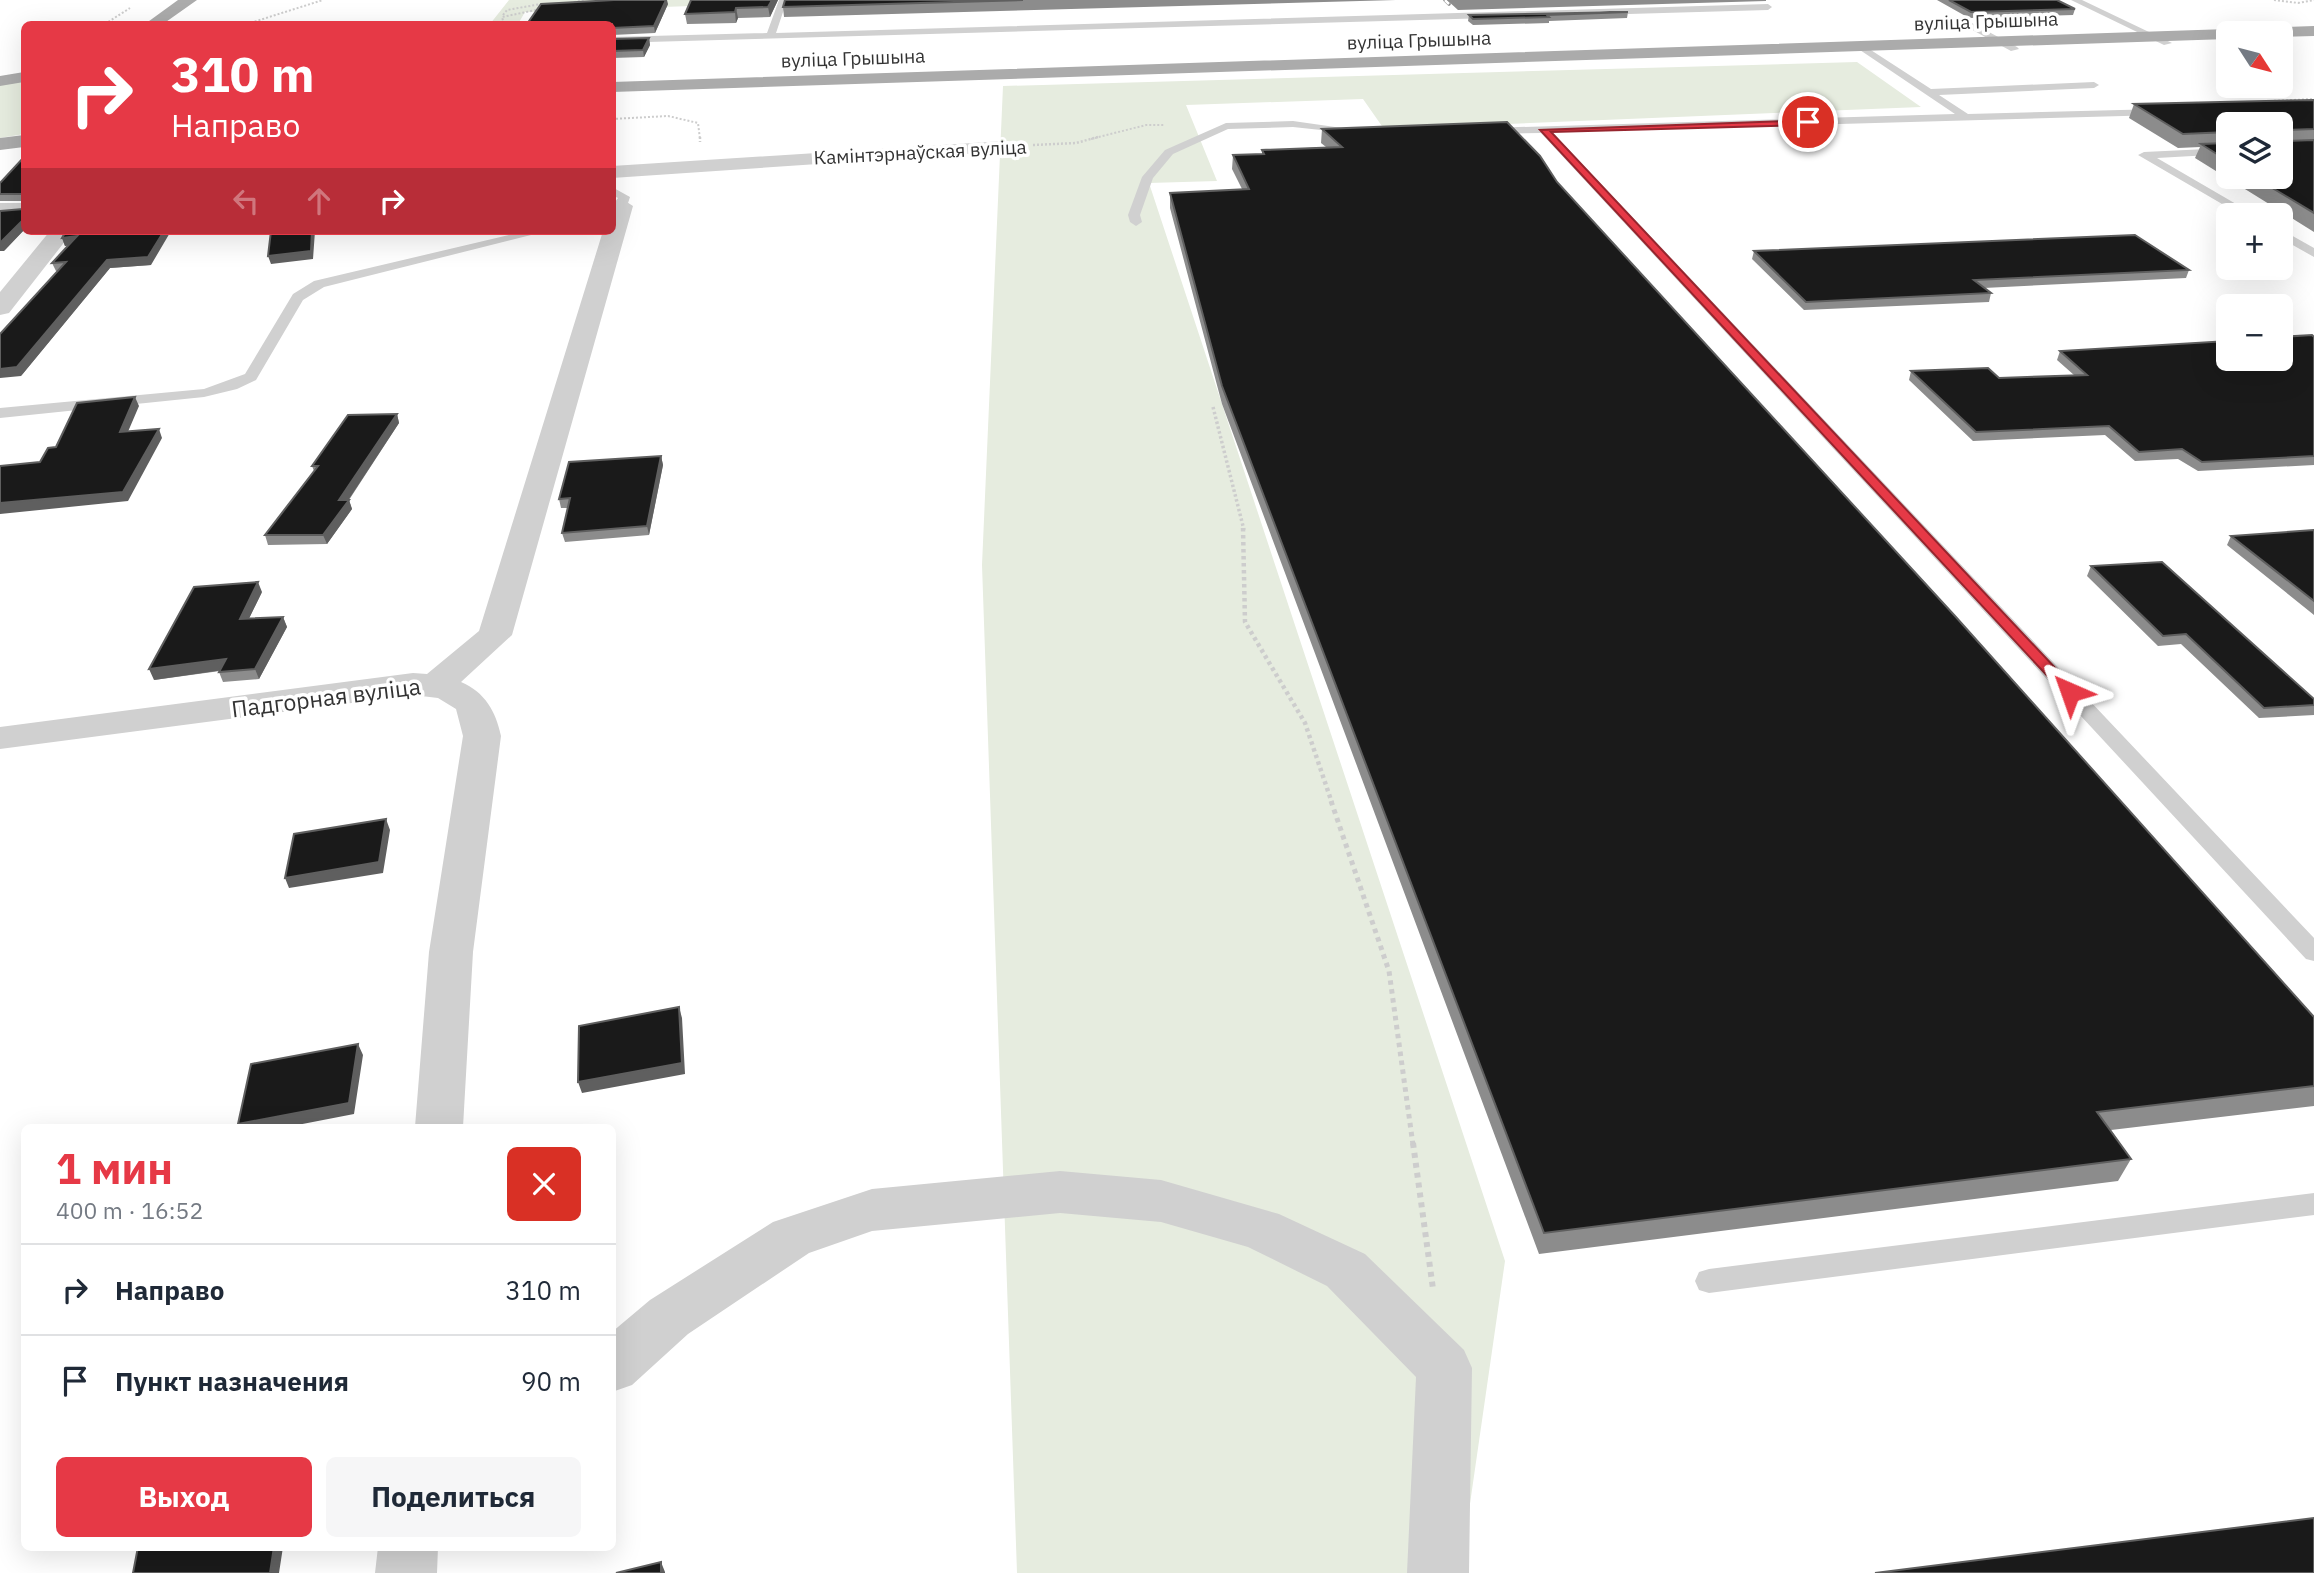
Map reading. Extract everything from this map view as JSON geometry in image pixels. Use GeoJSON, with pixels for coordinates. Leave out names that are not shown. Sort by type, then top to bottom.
{"type":"FeatureCollection","features":[{"type":"Feature","properties":{"kind":"main road"},"geometry":{"type":"LineString","coordinates":[[142,21],[173,0]]}},
{"type":"Feature","properties":{"kind":"main road"},"geometry":{"type":"LineString","coordinates":[[158,21],[189,0]]}},
{"type":"Feature","properties":{"kind":"main road"},"geometry":{"type":"LineString","coordinates":[[2293,32],[2314,31]]}},
{"type":"Feature","properties":{"kind":"main road","name":"вуліца Грышына"},"geometry":{"type":"LineString","coordinates":[[2007,45],[2216,34]]}},
{"type":"Feature","properties":{"kind":"main road"},"geometry":{"type":"LineString","coordinates":[[2293,39],[2314,38]]}},
{"type":"Feature","properties":{"kind":"main road","name":"вуліца Грышына"},"geometry":{"type":"LineString","coordinates":[[616,94],[2007,45],[2216,41]]}},
{"type":"Feature","properties":{"kind":"main road","name":"вуліца Грышына"},"geometry":{"type":"LineString","coordinates":[[616,88],[1866,50]]}},
{"type":"Feature","properties":{"kind":"main road"},"geometry":{"type":"LineString","coordinates":[[0,144],[21,141]]}},
{"type":"Feature","properties":{"kind":"street","name":"Камінтэрнаўская вуліца"},"geometry":{"type":"LineString","coordinates":[[616,172],[701,164],[1004,147]]}},
{"type":"Feature","properties":{"kind":"street"},"geometry":{"type":"LineString","coordinates":[[0,210],[21,209]]}},
{"type":"Feature","properties":{"kind":"street"},"geometry":{"type":"LineString","coordinates":[[0,308],[59,235]]}},
{"type":"Feature","properties":{"kind":"street"},"geometry":{"type":"LineString","coordinates":[[436,685],[495,635],[607,235]]}},
{"type":"Feature","properties":{"kind":"street","name":"Падгорная вуліца"},"geometry":{"type":"LineString","coordinates":[[0,738],[413,684],[436,685],[469,702],[480,717],[482,736],[451,952],[439,1124]]}},
{"type":"Feature","properties":{"kind":"street"},"geometry":{"type":"LineString","coordinates":[[616,1363],[669,1317],[791,1237],[872,1210],[1060,1192],[1161,1201],[1261,1229],[1346,1270],[1444,1368],[1438,1573]]}},
{"type":"Feature","properties":{"kind":"street"},"geometry":{"type":"LineString","coordinates":[[406,1573],[408,1551]]}},
{"type":"Feature","properties":{"kind":"lane"},"geometry":{"type":"LineString","coordinates":[[771,35],[783,0]]}},
{"type":"Feature","properties":{"kind":"lane"},"geometry":{"type":"LineString","coordinates":[[1583,0],[1597,12]]}},
{"type":"Feature","properties":{"kind":"lane"},"geometry":{"type":"LineString","coordinates":[[2075,0],[2167,43]]}},
{"type":"Feature","properties":{"kind":"lane"},"geometry":{"type":"LineString","coordinates":[[616,40],[1768,6]]}},
{"type":"Feature","properties":{"kind":"lane"},"geometry":{"type":"LineString","coordinates":[[1959,19],[2007,45]]}},
{"type":"Feature","properties":{"kind":"lane"},"geometry":{"type":"LineString","coordinates":[[1866,50],[1966,117]]}},
{"type":"Feature","properties":{"kind":"lane"},"geometry":{"type":"LineString","coordinates":[[1928,92],[2094,85]]}},
{"type":"Feature","properties":{"kind":"lane"},"geometry":{"type":"LineString","coordinates":[[1478,131],[2175,111]]}},
{"type":"Feature","properties":{"kind":"lane"},"geometry":{"type":"LineString","coordinates":[[1136,222],[1134,215],[1148,177],[1169,152],[1226,126],[1293,124],[1372,133]]}},
{"type":"Feature","properties":{"kind":"lane"},"geometry":{"type":"LineString","coordinates":[[1544,130],[2314,953]]}},
{"type":"Feature","properties":{"kind":"lane"},"geometry":{"type":"LineString","coordinates":[[2216,152],[2144,155],[2228,203]]}},
{"type":"Feature","properties":{"kind":"lane"},"geometry":{"type":"LineString","coordinates":[[0,413],[204,393],[232,386],[251,377],[298,297],[319,284],[524,235]]}},
{"type":"Feature","properties":{"kind":"lane"},"geometry":{"type":"LineString","coordinates":[[2293,241],[2314,253]]}},
{"type":"Feature","properties":{"kind":"lane"},"geometry":{"type":"LineString","coordinates":[[1709,1281],[2314,1204]]}},
{"type":"Feature","properties":{"kind":"path"},"geometry":{"type":"LineString","coordinates":[[256,21],[323,0]]}},
{"type":"Feature","properties":{"kind":"path"},"geometry":{"type":"LineString","coordinates":[[502,17],[550,7],[532,0]]}},
{"type":"Feature","properties":{"kind":"path"},"geometry":{"type":"LineString","coordinates":[[569,3],[584,0]]}},
{"type":"Feature","properties":{"kind":"path"},"geometry":{"type":"LineString","coordinates":[[2298,3],[2314,0]]}},
{"type":"Feature","properties":{"kind":"path"},"geometry":{"type":"LineString","coordinates":[[502,17],[507,10],[541,4]]}},
{"type":"Feature","properties":{"kind":"path"},"geometry":{"type":"LineString","coordinates":[[110,21],[133,6]]}},
{"type":"Feature","properties":{"kind":"path"},"geometry":{"type":"LineString","coordinates":[[502,17],[503,21]]}},
{"type":"Feature","properties":{"kind":"path"},"geometry":{"type":"LineString","coordinates":[[616,119],[668,116],[698,123],[701,164]]}},
{"type":"Feature","properties":{"kind":"path","name":"Камінтэрнаўская вуліца"},"geometry":{"type":"LineString","coordinates":[[1004,147],[1076,142],[1146,125],[1226,126]]}},
{"type":"Feature","properties":{"kind":"path"},"geometry":{"type":"LineString","coordinates":[[1213,407],[1245,535],[1245,622],[1305,723],[1389,971],[1444,1368]]}},
{"type":"Feature","properties":{"kind":"shaded area"},"geometry":{"type":"Polygon","coordinates":[[[509,0],[693,0],[691,6],[525,12],[520,21],[492,21],[509,0]]]}},
{"type":"Feature","properties":{"kind":"shaded area"},"geometry":{"type":"Polygon","coordinates":[[[1857,62],[1921,107],[1384,129],[1363,99],[1186,105],[1217,181],[1149,183],[1505,1261],[1460,1573],[1017,1573],[982,565],[1003,86],[1857,62]]]}},
{"type":"Feature","properties":{"kind":"shaded area"},"geometry":{"type":"Polygon","coordinates":[[[21,80],[21,134],[0,138],[0,83],[21,80]]]}},
{"type":"Feature","properties":{"kind":"building"},"geometry":{"type":"Polygon","coordinates":[[[666,0],[654,26],[616,28],[616,21],[529,21],[541,4],[666,0]]]}},
{"type":"Feature","properties":{"kind":"building"},"geometry":{"type":"Polygon","coordinates":[[[691,0],[772,0],[768,7],[736,8],[735,12],[685,14],[691,0]]]}},
{"type":"Feature","properties":{"kind":"building"},"geometry":{"type":"Polygon","coordinates":[[[785,0],[1023,0],[783,7],[785,0]]]}},
{"type":"Feature","properties":{"kind":"building"},"geometry":{"type":"Polygon","coordinates":[[[1949,0],[2057,0],[2075,9],[1971,12],[1949,0]]]}},
{"type":"Feature","properties":{"kind":"building"},"geometry":{"type":"Polygon","coordinates":[[[1628,12],[1473,19],[1469,15],[1628,12]]]}},
{"type":"Feature","properties":{"kind":"building"},"geometry":{"type":"Polygon","coordinates":[[[649,38],[643,50],[616,51],[616,39],[649,38]]]}},
{"type":"Feature","properties":{"kind":"building"},"geometry":{"type":"Polygon","coordinates":[[[2314,100],[2314,129],[2293,130],[2293,112],[2216,112],[2216,133],[2183,134],[2134,104],[2314,100]]]}},
{"type":"Feature","properties":{"kind":"building"},"geometry":{"type":"Polygon","coordinates":[[[1507,122],[1540,156],[1557,182],[1955,616],[2314,1017],[2314,1086],[2097,1112],[2131,1159],[1544,1233],[1222,386],[1170,193],[1249,189],[1233,155],[1264,154],[1262,150],[1342,147],[1322,129],[1507,122]]]}},
{"type":"Feature","properties":{"kind":"building"},"geometry":{"type":"Polygon","coordinates":[[[2314,140],[2314,213],[2274,189],[2293,189],[2293,141],[2314,140]]]}},
{"type":"Feature","properties":{"kind":"building"},"geometry":{"type":"Polygon","coordinates":[[[2216,143],[2216,153],[2201,144],[2216,143]]]}},
{"type":"Feature","properties":{"kind":"building"},"geometry":{"type":"Polygon","coordinates":[[[21,160],[21,194],[0,194],[0,183],[21,160]]]}},
{"type":"Feature","properties":{"kind":"building"},"geometry":{"type":"Polygon","coordinates":[[[21,209],[21,222],[0,243],[0,211],[21,209]]]}},
{"type":"Feature","properties":{"kind":"building"},"geometry":{"type":"Polygon","coordinates":[[[64,235],[162,235],[148,257],[107,260],[17,367],[0,369],[0,334],[66,262],[52,263],[77,236],[62,238],[64,235]]]}},
{"type":"Feature","properties":{"kind":"building"},"geometry":{"type":"Polygon","coordinates":[[[271,235],[312,235],[311,251],[268,256],[271,235]]]}},
{"type":"Feature","properties":{"kind":"building"},"geometry":{"type":"Polygon","coordinates":[[[2135,235],[2189,270],[1974,280],[1991,293],[1806,302],[1754,251],[2135,235]]]}},
{"type":"Feature","properties":{"kind":"building"},"geometry":{"type":"Polygon","coordinates":[[[2293,336],[2314,337],[2314,456],[2202,462],[2182,449],[2139,452],[2109,426],[1976,432],[1911,371],[1988,368],[1999,378],[2087,375],[2060,351],[2216,342],[2216,371],[2293,371],[2293,336]]]}},
{"type":"Feature","properties":{"kind":"building"},"geometry":{"type":"Polygon","coordinates":[[[135,397],[120,432],[159,429],[123,492],[0,503],[0,466],[40,462],[48,448],[56,447],[77,403],[135,397]]]}},
{"type":"Feature","properties":{"kind":"building"},"geometry":{"type":"Polygon","coordinates":[[[397,414],[339,500],[349,500],[323,535],[265,535],[318,466],[312,466],[348,415],[397,414]]]}},
{"type":"Feature","properties":{"kind":"building"},"geometry":{"type":"Polygon","coordinates":[[[661,456],[647,526],[562,533],[570,498],[559,499],[569,462],[661,456]]]}},
{"type":"Feature","properties":{"kind":"building"},"geometry":{"type":"Polygon","coordinates":[[[2314,530],[2314,601],[2231,536],[2314,530]]]}},
{"type":"Feature","properties":{"kind":"building"},"geometry":{"type":"Polygon","coordinates":[[[2162,562],[2314,699],[2314,705],[2264,708],[2186,634],[2163,636],[2091,566],[2162,562]]]}},
{"type":"Feature","properties":{"kind":"building"},"geometry":{"type":"Polygon","coordinates":[[[258,582],[240,619],[283,617],[255,669],[219,672],[226,659],[149,669],[194,587],[258,582]]]}},
{"type":"Feature","properties":{"kind":"building"},"geometry":{"type":"Polygon","coordinates":[[[386,819],[379,862],[285,878],[294,834],[386,819]]]}},
{"type":"Feature","properties":{"kind":"building"},"geometry":{"type":"Polygon","coordinates":[[[679,1007],[682,1063],[578,1082],[579,1026],[679,1007]]]}},
{"type":"Feature","properties":{"kind":"building"},"geometry":{"type":"Polygon","coordinates":[[[358,1044],[349,1103],[238,1124],[251,1064],[358,1044]]]}},
{"type":"Feature","properties":{"kind":"building"},"geometry":{"type":"Polygon","coordinates":[[[2314,1518],[2314,1573],[1875,1573],[2314,1518]]]}},
{"type":"Feature","properties":{"kind":"building"},"geometry":{"type":"Polygon","coordinates":[[[137,1551],[273,1551],[270,1573],[133,1573],[137,1551]]]}},
{"type":"Feature","properties":{"kind":"building"},"geometry":{"type":"Polygon","coordinates":[[[661,1562],[661,1573],[616,1573],[661,1562]]]}},
{"type":"Feature","properties":{"kind":"railway"},"geometry":{"type":"LineString","coordinates":[[1445,0],[1449,4]]}},
{"type":"Feature","properties":{"kind":"route"},"geometry":{"type":"LineString","coordinates":[[1808,122],[1544,130],[2070,692]]}}]}
